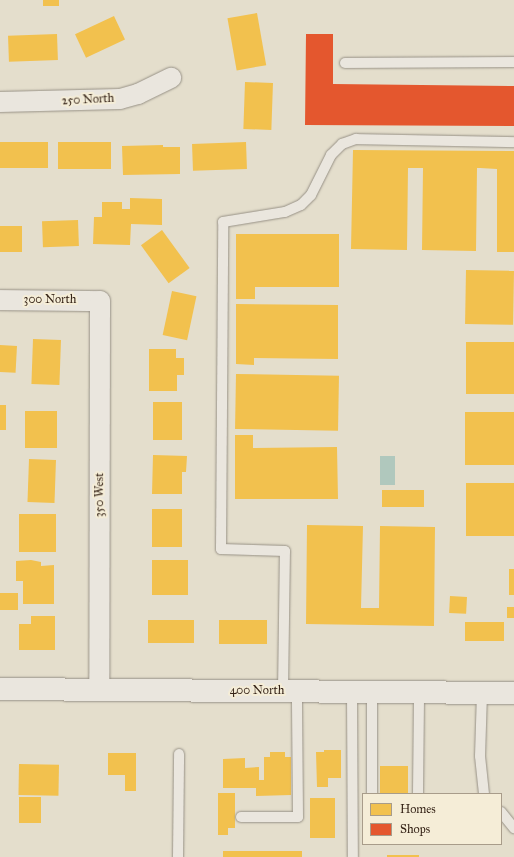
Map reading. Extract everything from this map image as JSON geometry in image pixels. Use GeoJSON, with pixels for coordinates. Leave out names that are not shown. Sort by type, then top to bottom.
{"type":"FeatureCollection","features":[{"type":"Feature","properties":{"kind":"main road","name":"400 North"},"geometry":{"type":"LineString","coordinates":[[0,689],[514,693]]}},
{"type":"Feature","properties":{"kind":"street","name":"250 North"},"geometry":{"type":"LineString","coordinates":[[0,102],[120,99],[138,94],[171,78]]}},
{"type":"Feature","properties":{"kind":"street","name":"300 North"},"geometry":{"type":"LineString","coordinates":[[0,300],[100,300]]}},
{"type":"Feature","properties":{"kind":"street","name":"350 West"},"geometry":{"type":"LineString","coordinates":[[99,690],[100,300]]}},
{"type":"Feature","properties":{"kind":"lane"},"geometry":{"type":"LineString","coordinates":[[345,63],[514,62]]}},
{"type":"Feature","properties":{"kind":"lane"},"geometry":{"type":"LineString","coordinates":[[241,817],[298,817],[290,691],[285,551],[221,549],[223,222],[273,214],[301,205],[311,196],[331,155],[342,144],[356,139],[514,142]]}},
{"type":"Feature","properties":{"kind":"lane"},"geometry":{"type":"LineString","coordinates":[[362,692],[372,793]]}},
{"type":"Feature","properties":{"kind":"lane"},"geometry":{"type":"LineString","coordinates":[[353,857],[362,692]]}},
{"type":"Feature","properties":{"kind":"lane"},"geometry":{"type":"LineString","coordinates":[[418,793],[419,692]]}},
{"type":"Feature","properties":{"kind":"lane"},"geometry":{"type":"LineString","coordinates":[[482,693],[480,756],[481,786],[484,793]]}},
{"type":"Feature","properties":{"kind":"lane"},"geometry":{"type":"LineString","coordinates":[[178,857],[179,754]]}},
{"type":"Feature","properties":{"kind":"lane"},"geometry":{"type":"LineString","coordinates":[[502,813],[514,828]]}},
{"type":"Feature","properties":{"kind":"shaded area"},"geometry":{"type":"Polygon","coordinates":[[[380,456],[395,456],[395,485],[380,485],[380,456]]]}},
{"type":"Feature","properties":{"kind":"building: Homes"},"geometry":{"type":"Polygon","coordinates":[[[43,0],[59,0],[59,6],[43,6],[43,0]]]}},
{"type":"Feature","properties":{"kind":"building: Homes"},"geometry":{"type":"Polygon","coordinates":[[[257,13],[266,65],[237,70],[227,18],[257,13]]]}},
{"type":"Feature","properties":{"kind":"building: Homes"},"geometry":{"type":"Polygon","coordinates":[[[114,16],[125,40],[86,58],[75,34],[114,16]]]}},
{"type":"Feature","properties":{"kind":"building: Homes"},"geometry":{"type":"Polygon","coordinates":[[[57,34],[58,60],[9,62],[8,36],[57,34]]]}},
{"type":"Feature","properties":{"kind":"building: Homes"},"geometry":{"type":"Polygon","coordinates":[[[245,82],[273,83],[271,130],[243,129],[245,82]]]}},
{"type":"Feature","properties":{"kind":"building: Homes"},"geometry":{"type":"Polygon","coordinates":[[[0,142],[48,142],[48,168],[0,168],[0,142]]]}},
{"type":"Feature","properties":{"kind":"building: Homes"},"geometry":{"type":"Polygon","coordinates":[[[58,142],[111,142],[111,169],[58,169],[58,142]]]}},
{"type":"Feature","properties":{"kind":"building: Homes"},"geometry":{"type":"Polygon","coordinates":[[[246,142],[247,169],[193,171],[192,144],[246,142]]]}},
{"type":"Feature","properties":{"kind":"building: Homes"},"geometry":{"type":"Polygon","coordinates":[[[163,145],[163,147],[180,147],[180,174],[123,175],[122,146],[163,145]]]}},
{"type":"Feature","properties":{"kind":"building: Homes"},"geometry":{"type":"Polygon","coordinates":[[[353,150],[514,151],[514,252],[497,252],[497,169],[480,168],[477,168],[476,251],[422,250],[423,168],[408,168],[407,250],[351,249],[353,150]]]}},
{"type":"Feature","properties":{"kind":"building: Homes"},"geometry":{"type":"Polygon","coordinates":[[[130,198],[162,199],[162,225],[131,224],[130,245],[93,244],[94,217],[102,217],[102,202],[122,202],[122,209],[130,209],[130,198]]]}},
{"type":"Feature","properties":{"kind":"building: Homes"},"geometry":{"type":"Polygon","coordinates":[[[78,220],[79,246],[43,247],[42,221],[78,220]]]}},
{"type":"Feature","properties":{"kind":"building: Homes"},"geometry":{"type":"Polygon","coordinates":[[[0,226],[22,226],[22,252],[0,252],[0,226]]]}},
{"type":"Feature","properties":{"kind":"building: Homes"},"geometry":{"type":"Polygon","coordinates":[[[162,230],[190,268],[169,283],[141,245],[162,230]]]}},
{"type":"Feature","properties":{"kind":"building: Homes"},"geometry":{"type":"Polygon","coordinates":[[[236,234],[339,234],[339,287],[255,287],[255,299],[236,299],[236,234]]]}},
{"type":"Feature","properties":{"kind":"building: Homes"},"geometry":{"type":"Polygon","coordinates":[[[466,270],[514,271],[513,325],[465,324],[466,270]]]}},
{"type":"Feature","properties":{"kind":"building: Homes"},"geometry":{"type":"Polygon","coordinates":[[[172,291],[196,296],[187,340],[163,335],[172,291]]]}},
{"type":"Feature","properties":{"kind":"building: Homes"},"geometry":{"type":"Polygon","coordinates":[[[236,304],[338,305],[338,359],[254,358],[254,365],[236,364],[236,304]]]}},
{"type":"Feature","properties":{"kind":"building: Homes"},"geometry":{"type":"Polygon","coordinates":[[[33,339],[61,340],[59,385],[31,384],[33,339]]]}},
{"type":"Feature","properties":{"kind":"building: Homes"},"geometry":{"type":"Polygon","coordinates":[[[466,342],[514,342],[514,394],[466,394],[466,342]]]}},
{"type":"Feature","properties":{"kind":"building: Homes"},"geometry":{"type":"Polygon","coordinates":[[[0,345],[17,346],[16,373],[0,372],[0,345]]]}},
{"type":"Feature","properties":{"kind":"building: Homes"},"geometry":{"type":"Polygon","coordinates":[[[149,349],[176,349],[176,358],[184,358],[184,375],[177,375],[177,391],[149,391],[149,349]]]}},
{"type":"Feature","properties":{"kind":"building: Homes"},"geometry":{"type":"Polygon","coordinates":[[[236,374],[339,376],[338,431],[235,429],[236,374]]]}},
{"type":"Feature","properties":{"kind":"building: Homes"},"geometry":{"type":"Polygon","coordinates":[[[153,402],[182,402],[182,440],[153,440],[153,402]]]}},
{"type":"Feature","properties":{"kind":"building: Homes"},"geometry":{"type":"Polygon","coordinates":[[[0,405],[6,405],[6,430],[0,430],[0,405]]]}},
{"type":"Feature","properties":{"kind":"building: Homes"},"geometry":{"type":"Polygon","coordinates":[[[25,411],[57,411],[57,448],[25,448],[25,411]]]}},
{"type":"Feature","properties":{"kind":"building: Homes"},"geometry":{"type":"Polygon","coordinates":[[[465,412],[514,412],[514,465],[465,465],[465,412]]]}},
{"type":"Feature","properties":{"kind":"building: Homes"},"geometry":{"type":"Polygon","coordinates":[[[235,435],[253,435],[253,448],[337,447],[338,499],[235,499],[235,435]]]}},
{"type":"Feature","properties":{"kind":"building: Homes"},"geometry":{"type":"Polygon","coordinates":[[[153,455],[187,456],[186,472],[182,472],[182,494],[152,494],[153,455]]]}},
{"type":"Feature","properties":{"kind":"building: Homes"},"geometry":{"type":"Polygon","coordinates":[[[29,459],[56,460],[54,503],[27,502],[29,459]]]}},
{"type":"Feature","properties":{"kind":"building: Homes"},"geometry":{"type":"Polygon","coordinates":[[[466,483],[514,483],[514,536],[466,536],[466,483]]]}},
{"type":"Feature","properties":{"kind":"building: Homes"},"geometry":{"type":"Polygon","coordinates":[[[382,490],[424,490],[424,507],[382,507],[382,490]]]}},
{"type":"Feature","properties":{"kind":"building: Homes"},"geometry":{"type":"Polygon","coordinates":[[[152,509],[182,509],[182,547],[152,547],[152,509]]]}},
{"type":"Feature","properties":{"kind":"building: Homes"},"geometry":{"type":"Polygon","coordinates":[[[19,514],[56,514],[56,552],[19,552],[19,514]]]}},
{"type":"Feature","properties":{"kind":"building: Homes"},"geometry":{"type":"Polygon","coordinates":[[[307,525],[363,526],[361,608],[379,608],[380,526],[435,527],[434,626],[306,624],[307,525]]]}},
{"type":"Feature","properties":{"kind":"building: Homes"},"geometry":{"type":"Polygon","coordinates":[[[31,560],[41,562],[41,566],[54,565],[54,604],[23,604],[23,581],[16,581],[16,561],[31,560]]]}},
{"type":"Feature","properties":{"kind":"building: Homes"},"geometry":{"type":"Polygon","coordinates":[[[152,560],[188,560],[188,595],[152,595],[152,560]]]}},
{"type":"Feature","properties":{"kind":"building: Homes"},"geometry":{"type":"Polygon","coordinates":[[[509,569],[514,569],[514,595],[509,595],[509,569]]]}},
{"type":"Feature","properties":{"kind":"building: Homes"},"geometry":{"type":"Polygon","coordinates":[[[0,593],[18,593],[18,610],[0,610],[0,593]]]}},
{"type":"Feature","properties":{"kind":"building: Homes"},"geometry":{"type":"Polygon","coordinates":[[[450,596],[467,597],[466,614],[449,613],[450,596]]]}},
{"type":"Feature","properties":{"kind":"building: Homes"},"geometry":{"type":"Polygon","coordinates":[[[507,607],[514,607],[514,618],[507,618],[507,607]]]}},
{"type":"Feature","properties":{"kind":"building: Homes"},"geometry":{"type":"Polygon","coordinates":[[[31,616],[55,616],[55,650],[19,650],[19,624],[31,624],[31,616]]]}},
{"type":"Feature","properties":{"kind":"building: Homes"},"geometry":{"type":"Polygon","coordinates":[[[148,620],[194,620],[194,643],[148,643],[148,620]]]}},
{"type":"Feature","properties":{"kind":"building: Homes"},"geometry":{"type":"Polygon","coordinates":[[[219,620],[267,620],[267,644],[219,644],[219,620]]]}},
{"type":"Feature","properties":{"kind":"building: Homes"},"geometry":{"type":"Polygon","coordinates":[[[465,622],[504,622],[504,641],[465,641],[465,622]]]}},
{"type":"Feature","properties":{"kind":"building: Homes"},"geometry":{"type":"Polygon","coordinates":[[[324,750],[341,750],[341,778],[328,778],[328,787],[317,787],[316,752],[324,752],[324,750]]]}},
{"type":"Feature","properties":{"kind":"building: Homes"},"geometry":{"type":"Polygon","coordinates":[[[270,752],[285,752],[285,757],[291,757],[291,795],[256,796],[256,788],[223,788],[223,759],[245,758],[245,768],[259,767],[259,780],[264,780],[264,757],[270,757],[270,752]]]}},
{"type":"Feature","properties":{"kind":"building: Homes"},"geometry":{"type":"Polygon","coordinates":[[[108,753],[136,753],[136,791],[125,791],[125,775],[108,775],[108,753]]]}},
{"type":"Feature","properties":{"kind":"building: Homes"},"geometry":{"type":"Polygon","coordinates":[[[19,764],[59,765],[58,796],[18,795],[19,764]]]}},
{"type":"Feature","properties":{"kind":"building: Homes"},"geometry":{"type":"Polygon","coordinates":[[[380,766],[408,766],[408,793],[380,793],[380,766]]]}},
{"type":"Feature","properties":{"kind":"building: Homes"},"geometry":{"type":"Polygon","coordinates":[[[218,793],[235,793],[235,828],[228,828],[228,835],[218,835],[218,793]]]}},
{"type":"Feature","properties":{"kind":"building: Homes"},"geometry":{"type":"Polygon","coordinates":[[[19,797],[41,797],[41,823],[19,823],[19,797]]]}},
{"type":"Feature","properties":{"kind":"building: Homes"},"geometry":{"type":"Polygon","coordinates":[[[310,798],[335,798],[335,838],[310,838],[310,798]]]}},
{"type":"Feature","properties":{"kind":"building: Homes"},"geometry":{"type":"Polygon","coordinates":[[[223,851],[302,851],[302,857],[223,857],[223,851]]]}},
{"type":"Feature","properties":{"kind":"building: Homes"},"geometry":{"type":"Polygon","coordinates":[[[387,855],[419,855],[419,857],[387,857],[387,855]]]}},
{"type":"Feature","properties":{"kind":"building: Shops"},"geometry":{"type":"Polygon","coordinates":[[[306,34],[333,34],[333,84],[514,86],[514,126],[305,125],[306,34]]]}}]}
